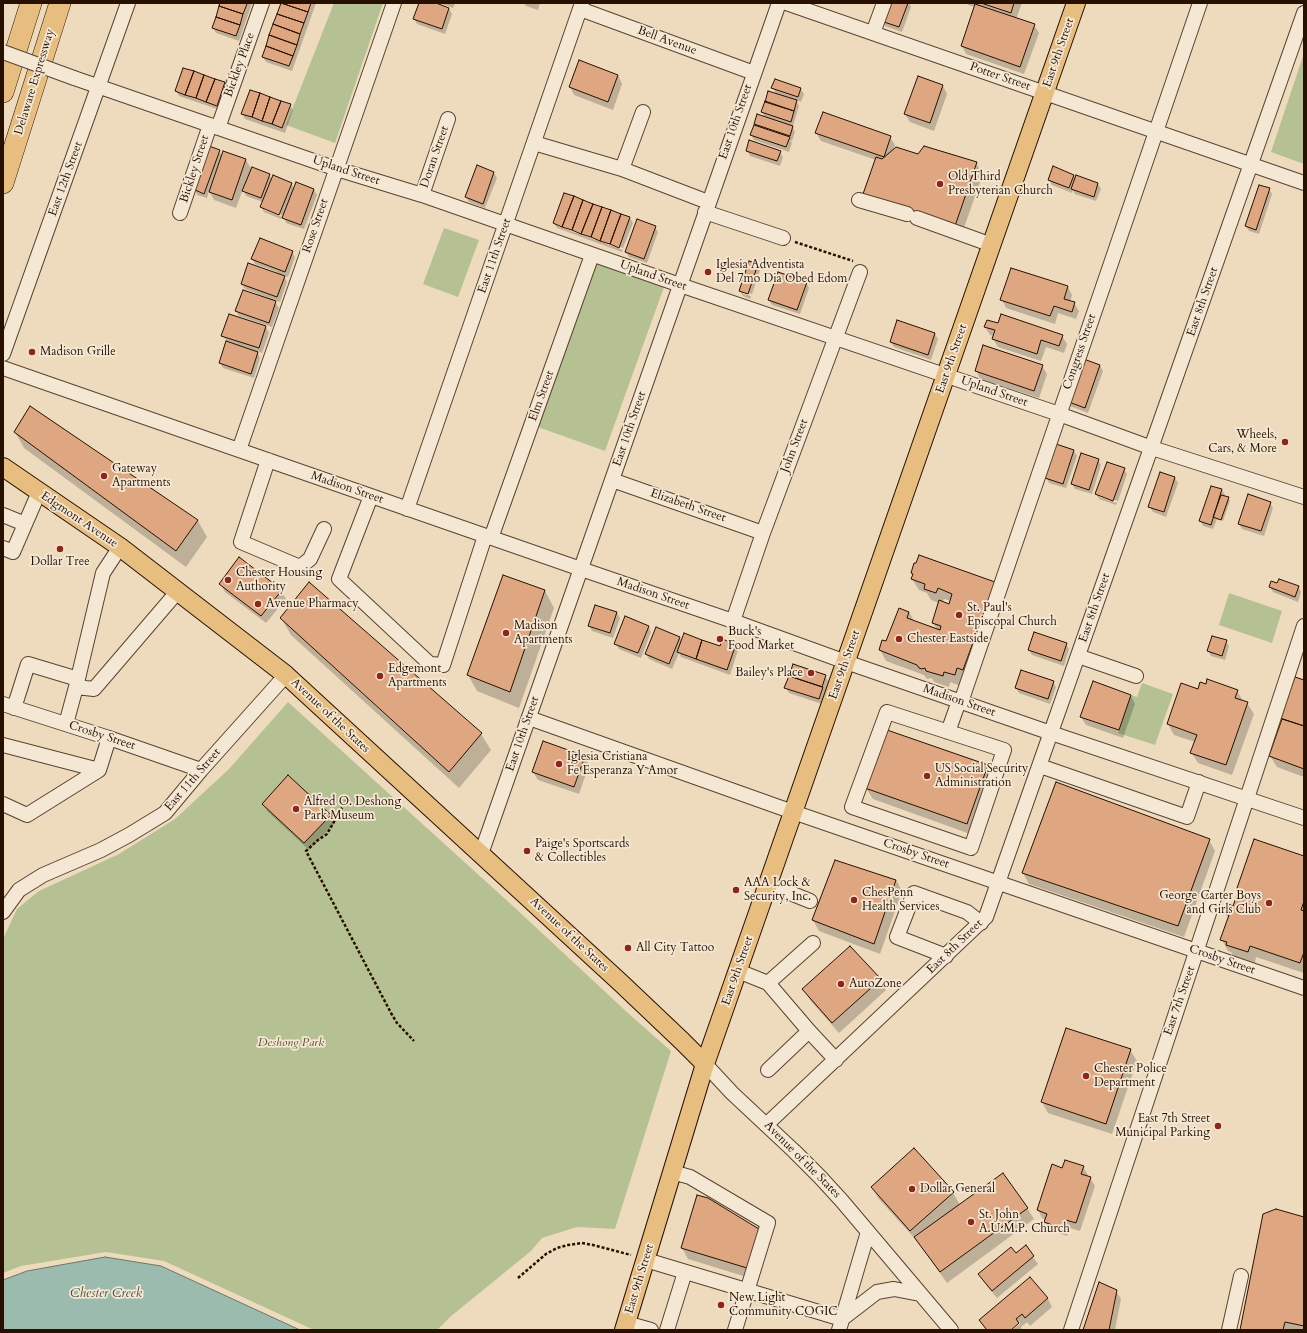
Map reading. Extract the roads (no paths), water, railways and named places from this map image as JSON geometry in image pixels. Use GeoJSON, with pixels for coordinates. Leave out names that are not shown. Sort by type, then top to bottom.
{"type":"FeatureCollection","features":[{"type":"Feature","properties":{"kind":"highway"},"geometry":{"type":"LineString","coordinates":[[3,92],[31,3]]}},
{"type":"Feature","properties":{"kind":"highway","name":"Delaware Expressway"},"geometry":{"type":"LineString","coordinates":[[3,184],[60,3]]}},
{"type":"Feature","properties":{"kind":"main road","name":"East 9th Street"},"geometry":{"type":"LineString","coordinates":[[625,1326],[705,1064],[1076,3]]}},
{"type":"Feature","properties":{"kind":"main road","name":"Edgmont Avenue"},"geometry":{"type":"LineString","coordinates":[[3,467],[120,547],[155,573]]}},
{"type":"Feature","properties":{"kind":"main road","name":"Avenue of the States"},"geometry":{"type":"LineString","coordinates":[[155,573],[286,675],[481,854],[705,1064]]}},
{"type":"Feature","properties":{"kind":"street","name":"East 12th Street"},"geometry":{"type":"LineString","coordinates":[[3,354],[128,3]]}},
{"type":"Feature","properties":{"kind":"street","name":"Bickley Place"},"geometry":{"type":"LineString","coordinates":[[214,126],[262,3]]}},
{"type":"Feature","properties":{"kind":"street","name":"Rose Street"},"geometry":{"type":"LineString","coordinates":[[239,450],[394,3]]}},
{"type":"Feature","properties":{"kind":"street","name":"East 10th Street"},"geometry":{"type":"LineString","coordinates":[[481,854],[706,207],[779,3]]}},
{"type":"Feature","properties":{"kind":"street","name":"Potter Street"},"geometry":{"type":"LineString","coordinates":[[786,3],[1304,183]]}},
{"type":"Feature","properties":{"kind":"street"},"geometry":{"type":"LineString","coordinates":[[873,33],[884,3]]}},
{"type":"Feature","properties":{"kind":"street","name":"Congress Street"},"geometry":{"type":"LineString","coordinates":[[948,732],[960,702],[1200,3]]}},
{"type":"Feature","properties":{"kind":"street","name":"Bell Avenue"},"geometry":{"type":"LineString","coordinates":[[581,6],[754,73]]}},
{"type":"Feature","properties":{"kind":"street","name":"East 11th Street"},"geometry":{"type":"LineString","coordinates":[[407,509],[581,6]]}},
{"type":"Feature","properties":{"kind":"street","name":"East 8th Street"},"geometry":{"type":"LineString","coordinates":[[766,1125],[981,923],[989,910],[1252,164],[1304,12]]}},
{"type":"Feature","properties":{"kind":"street","name":"Upland Street"},"geometry":{"type":"LineString","coordinates":[[3,52],[98,87],[337,169],[422,195],[592,255],[1059,414],[1152,448],[1304,497]]}},
{"type":"Feature","properties":{"kind":"street"},"geometry":{"type":"LineString","coordinates":[[622,168],[643,112]]}},
{"type":"Feature","properties":{"kind":"street","name":"Doran Street"},"geometry":{"type":"LineString","coordinates":[[422,195],[448,119]]}},
{"type":"Feature","properties":{"kind":"street","name":"Bickley Street"},"geometry":{"type":"LineString","coordinates":[[180,213],[214,126]]}},
{"type":"Feature","properties":{"kind":"street"},"geometry":{"type":"LineString","coordinates":[[534,143],[622,168],[706,207],[783,238]]}},
{"type":"Feature","properties":{"kind":"street"},"geometry":{"type":"LineString","coordinates":[[859,200],[912,216],[992,245]]}},
{"type":"Feature","properties":{"kind":"street","name":"Elm Street"},"geometry":{"type":"LineString","coordinates":[[371,496],[339,579],[430,664],[443,665],[488,537],[592,255]]}},
{"type":"Feature","properties":{"kind":"street","name":"John Street"},"geometry":{"type":"LineString","coordinates":[[733,621],[763,533],[860,272]]}},
{"type":"Feature","properties":{"kind":"street","name":"Madison Street"},"geometry":{"type":"LineString","coordinates":[[3,368],[733,621],[960,702],[1304,818]]}},
{"type":"Feature","properties":{"kind":"street"},"geometry":{"type":"LineString","coordinates":[[268,460],[241,542],[300,567],[310,559],[324,529]]}},
{"type":"Feature","properties":{"kind":"street","name":"Elizabeth Street"},"geometry":{"type":"LineString","coordinates":[[612,480],[763,533]]}},
{"type":"Feature","properties":{"kind":"street"},"geometry":{"type":"LineString","coordinates":[[3,548],[13,552],[38,492]]}},
{"type":"Feature","properties":{"kind":"street"},"geometry":{"type":"LineString","coordinates":[[3,515],[25,524]]}},
{"type":"Feature","properties":{"kind":"street"},"geometry":{"type":"LineString","coordinates":[[66,724],[103,573],[120,547]]}},
{"type":"Feature","properties":{"kind":"street"},"geometry":{"type":"LineString","coordinates":[[9,706],[28,664],[94,689],[178,592]]}},
{"type":"Feature","properties":{"kind":"street","name":"East 7th Street"},"geometry":{"type":"LineString","coordinates":[[1071,1330],[1304,626]]}},
{"type":"Feature","properties":{"kind":"street"},"geometry":{"type":"LineString","coordinates":[[1078,656],[1136,676]]}},
{"type":"Feature","properties":{"kind":"street","name":"East 11th Street"},"geometry":{"type":"LineString","coordinates":[[3,912],[19,890],[43,875],[108,846],[165,813],[201,770],[286,675]]}},
{"type":"Feature","properties":{"kind":"street","name":"Crosby Street"},"geometry":{"type":"LineString","coordinates":[[9,706],[109,738],[201,770]]}},
{"type":"Feature","properties":{"kind":"street"},"geometry":{"type":"LineString","coordinates":[[887,712],[948,732],[1004,750],[971,848],[852,807],[887,712]]}},
{"type":"Feature","properties":{"kind":"street","name":"Crosby Street"},"geometry":{"type":"LineString","coordinates":[[529,718],[793,812],[1304,988]]}},
{"type":"Feature","properties":{"kind":"street"},"geometry":{"type":"LineString","coordinates":[[3,804],[27,815],[99,770],[109,738]]}},
{"type":"Feature","properties":{"kind":"street"},"geometry":{"type":"LineString","coordinates":[[3,745],[99,770]]}},
{"type":"Feature","properties":{"kind":"street"},"geometry":{"type":"LineString","coordinates":[[1040,766],[1187,817],[1199,782]]}},
{"type":"Feature","properties":{"kind":"street"},"geometry":{"type":"LineString","coordinates":[[900,849],[907,826]]}},
{"type":"Feature","properties":{"kind":"street"},"geometry":{"type":"LineString","coordinates":[[768,884],[810,901]]}},
{"type":"Feature","properties":{"kind":"street"},"geometry":{"type":"LineString","coordinates":[[946,956],[898,937],[914,893],[967,912],[981,923]]}},
{"type":"Feature","properties":{"kind":"street"},"geometry":{"type":"LineString","coordinates":[[768,984],[813,943]]}},
{"type":"Feature","properties":{"kind":"street"},"geometry":{"type":"LineString","coordinates":[[738,971],[768,984],[836,1060]]}},
{"type":"Feature","properties":{"kind":"street"},"geometry":{"type":"LineString","coordinates":[[768,1070],[809,1031]]}},
{"type":"Feature","properties":{"kind":"street","name":"Avenue of the States"},"geometry":{"type":"LineString","coordinates":[[705,1064],[732,1093],[820,1177],[951,1330]]}},
{"type":"Feature","properties":{"kind":"street"},"geometry":{"type":"LineString","coordinates":[[672,1172],[690,1177],[768,1223],[735,1330]]}},
{"type":"Feature","properties":{"kind":"street"},"geometry":{"type":"LineString","coordinates":[[841,1324],[868,1232]]}},
{"type":"Feature","properties":{"kind":"street"},"geometry":{"type":"LineString","coordinates":[[646,1260],[747,1290],[841,1324]]}},
{"type":"Feature","properties":{"kind":"street"},"geometry":{"type":"LineString","coordinates":[[667,1330],[685,1272]]}},
{"type":"Feature","properties":{"kind":"street"},"geometry":{"type":"LineString","coordinates":[[1229,1330],[1241,1276]]}},
{"type":"Feature","properties":{"kind":"street"},"geometry":{"type":"LineString","coordinates":[[841,1324],[877,1292],[894,1289],[920,1294]]}},
{"type":"Feature","properties":{"kind":"street"},"geometry":{"type":"LineString","coordinates":[[625,1326],[650,1330]]}},
{"type":"Feature","properties":{"kind":"water","name":"Chester Creek"},"geometry":{"type":"Polygon","coordinates":[[[105,1257],[161,1266],[300,1330],[3,1330],[3,1280],[27,1271],[105,1257]]]}},
{"type":"Feature","properties":{"kind":"place","name":"Old Third Presbyterian Church"},"geometry":{"type":"Point","coordinates":[940,184]}},
{"type":"Feature","properties":{"kind":"place","name":"Iglesia Adventista Del 7mo Dia Obed Edom"},"geometry":{"type":"Point","coordinates":[708,272]}},
{"type":"Feature","properties":{"kind":"place","name":"Madison Grille"},"geometry":{"type":"Point","coordinates":[32,352]}},
{"type":"Feature","properties":{"kind":"place","name":"Wheels, Cars, & More"},"geometry":{"type":"Point","coordinates":[1285,442]}},
{"type":"Feature","properties":{"kind":"place","name":"Gateway Apartments"},"geometry":{"type":"Point","coordinates":[104,476]}},
{"type":"Feature","properties":{"kind":"place","name":"Dollar Tree"},"geometry":{"type":"Point","coordinates":[60,549]}},
{"type":"Feature","properties":{"kind":"place","name":"Chester Housing Authority"},"geometry":{"type":"Point","coordinates":[228,580]}},
{"type":"Feature","properties":{"kind":"place","name":"Avenue Pharmacy"},"geometry":{"type":"Point","coordinates":[258,604]}},
{"type":"Feature","properties":{"kind":"place","name":"St. Paul's Episcopal Church"},"geometry":{"type":"Point","coordinates":[959,615]}},
{"type":"Feature","properties":{"kind":"place","name":"Madison Apartments"},"geometry":{"type":"Point","coordinates":[506,633]}},
{"type":"Feature","properties":{"kind":"place","name":"Buck's Food Market"},"geometry":{"type":"Point","coordinates":[720,639]}},
{"type":"Feature","properties":{"kind":"place","name":"Chester Eastside"},"geometry":{"type":"Point","coordinates":[899,639]}},
{"type":"Feature","properties":{"kind":"place","name":"Bailey's Place"},"geometry":{"type":"Point","coordinates":[811,673]}},
{"type":"Feature","properties":{"kind":"place","name":"Edgemont Apartments"},"geometry":{"type":"Point","coordinates":[380,676]}},
{"type":"Feature","properties":{"kind":"place","name":"Iglesia Cristiana Fe Esperanza Y Amor"},"geometry":{"type":"Point","coordinates":[559,764]}},
{"type":"Feature","properties":{"kind":"place","name":"US Social Security Administration"},"geometry":{"type":"Point","coordinates":[927,776]}},
{"type":"Feature","properties":{"kind":"place","name":"Alfred O. Deshong Park Museum"},"geometry":{"type":"Point","coordinates":[296,809]}},
{"type":"Feature","properties":{"kind":"place","name":"Paige's Sportscards & Collectibles"},"geometry":{"type":"Point","coordinates":[527,851]}},
{"type":"Feature","properties":{"kind":"place","name":"AAA Lock & Security, Inc."},"geometry":{"type":"Point","coordinates":[736,890]}},
{"type":"Feature","properties":{"kind":"place","name":"ChesPenn Health Services"},"geometry":{"type":"Point","coordinates":[854,900]}},
{"type":"Feature","properties":{"kind":"place","name":"George Carter Boys and Girls Club"},"geometry":{"type":"Point","coordinates":[1269,903]}},
{"type":"Feature","properties":{"kind":"place","name":"All City Tattoo"},"geometry":{"type":"Point","coordinates":[628,948]}},
{"type":"Feature","properties":{"kind":"place","name":"AutoZone"},"geometry":{"type":"Point","coordinates":[841,984]}},
{"type":"Feature","properties":{"kind":"place","name":"Chester Police Department"},"geometry":{"type":"Point","coordinates":[1086,1076]}},
{"type":"Feature","properties":{"kind":"place","name":"East 7th Street Municipal Parking"},"geometry":{"type":"Point","coordinates":[1218,1126]}},
{"type":"Feature","properties":{"kind":"place","name":"Dollar General"},"geometry":{"type":"Point","coordinates":[912,1189]}},
{"type":"Feature","properties":{"kind":"place","name":"St. John A.U.M.P. Church"},"geometry":{"type":"Point","coordinates":[971,1222]}},
{"type":"Feature","properties":{"kind":"place","name":"New Light Community COGIC"},"geometry":{"type":"Point","coordinates":[721,1305]}},
{"type":"Feature","properties":{"kind":"park label","name":"Deshong Park"},"geometry":{"type":"Point","coordinates":[291,1043]}}]}
